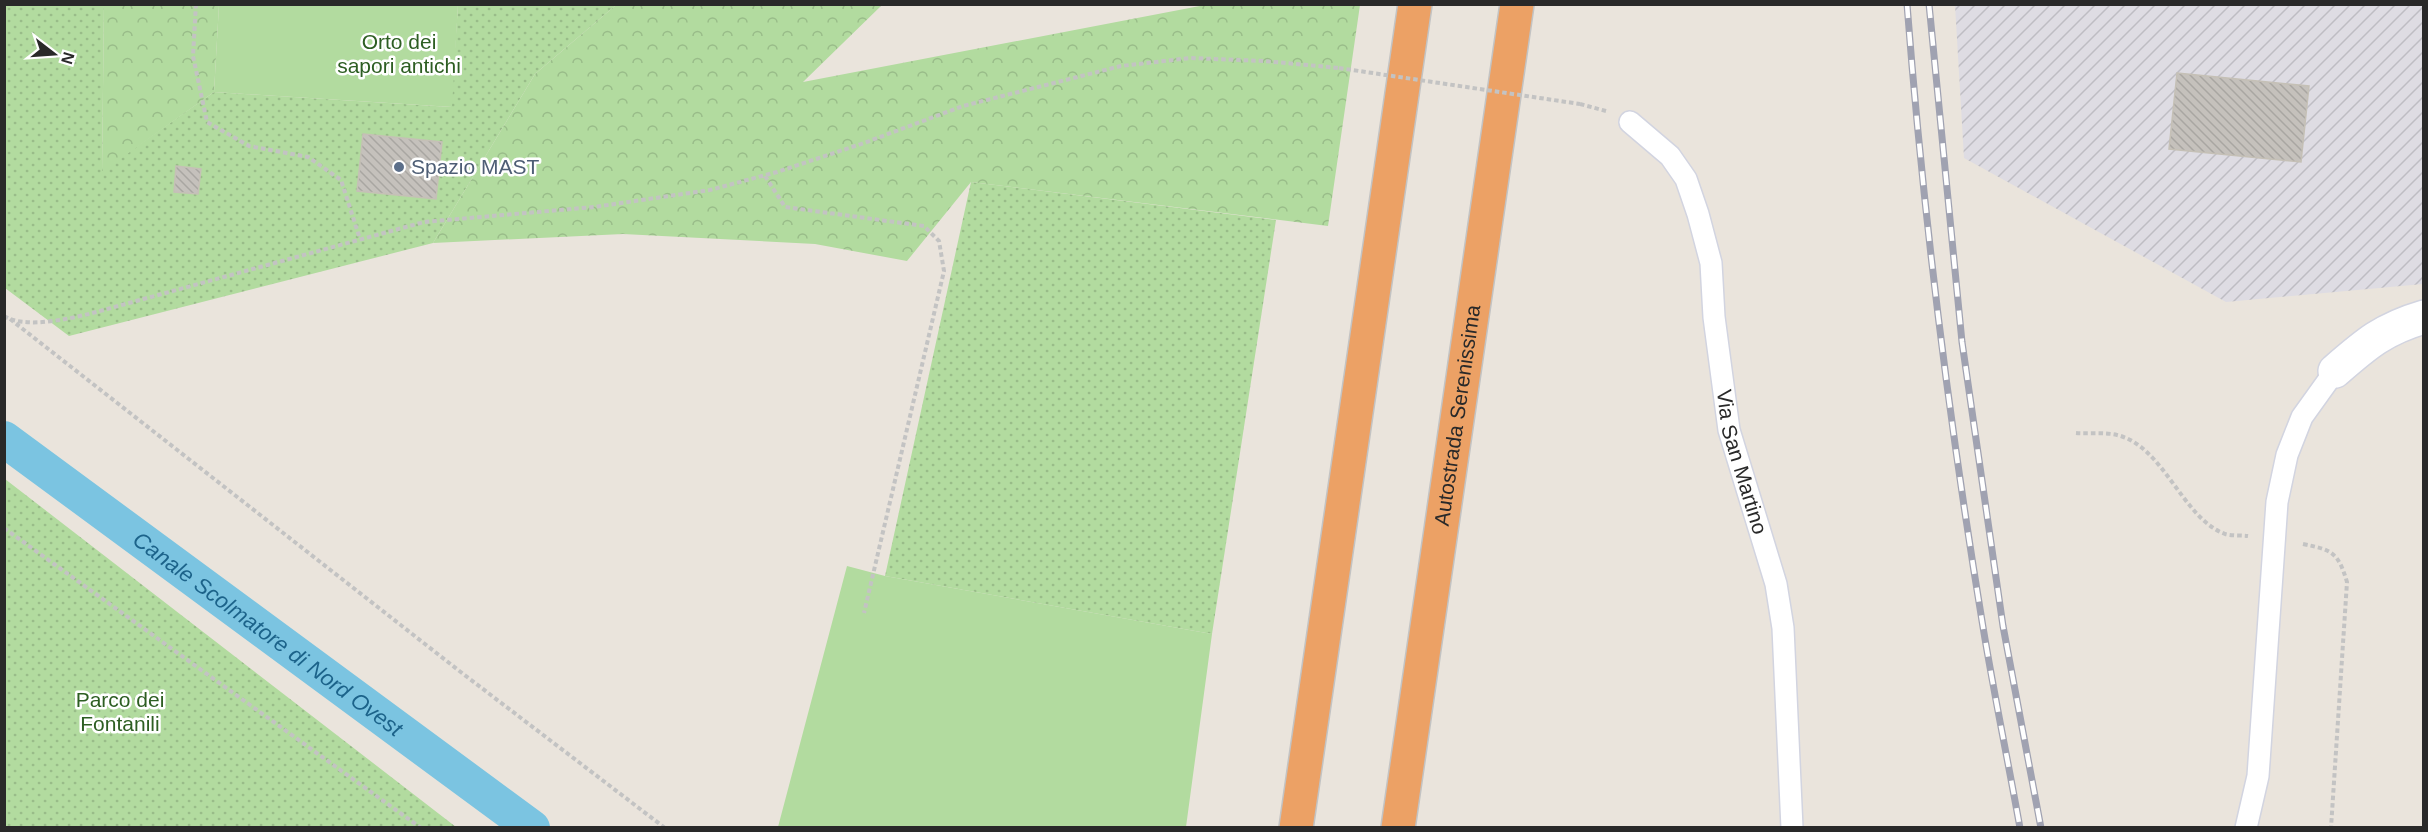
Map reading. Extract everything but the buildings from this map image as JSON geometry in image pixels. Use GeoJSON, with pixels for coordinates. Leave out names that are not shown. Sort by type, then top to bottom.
{"type":"FeatureCollection","features":[{"type":"Feature","properties":{"kind":"highway"},"geometry":{"type":"LineString","coordinates":[[1296,828],[1415,4]]}},
{"type":"Feature","properties":{"kind":"highway","name":"Autostrada Serenissima"},"geometry":{"type":"LineString","coordinates":[[1398,828],[1517,4]]}},
{"type":"Feature","properties":{"kind":"street"},"geometry":{"type":"LineString","coordinates":[[2335,370],[2374,338],[2400,324],[2424,317]]}},
{"type":"Feature","properties":{"kind":"lane","name":"Via San Martino"},"geometry":{"type":"LineString","coordinates":[[1630,122],[1670,156],[1686,179],[1698,213],[1711,263],[1714,317],[1729,430],[1776,584],[1783,628],[1792,828]]}},
{"type":"Feature","properties":{"kind":"lane"},"geometry":{"type":"LineString","coordinates":[[2246,828],[2258,776],[2277,502],[2288,455],[2302,417],[2335,370]]}},
{"type":"Feature","properties":{"kind":"path"},"geometry":{"type":"LineString","coordinates":[[196,4],[193,56],[207,122],[249,146],[308,157],[341,180],[360,239]]}},
{"type":"Feature","properties":{"kind":"path"},"geometry":{"type":"LineString","coordinates":[[7,317],[31,322],[57,321],[89,314],[424,222],[594,207],[710,190],[765,176],[864,143],[963,106],[1121,66],[1190,58],[1264,61],[1339,68],[1580,104]]}},
{"type":"Feature","properties":{"kind":"path"},"geometry":{"type":"LineString","coordinates":[[765,176],[785,207],[833,216],[924,226],[939,242],[944,271],[864,613]]}},
{"type":"Feature","properties":{"kind":"path"},"geometry":{"type":"LineString","coordinates":[[7,317],[462,673],[665,828]]}},
{"type":"Feature","properties":{"kind":"path"},"geometry":{"type":"LineString","coordinates":[[4,528],[421,828]]}},
{"type":"Feature","properties":{"kind":"shaded area"},"geometry":{"type":"Polygon","coordinates":[[[1955,5],[2423,5],[2423,284],[2226,302],[1964,158],[1955,5]]]}},
{"type":"Feature","properties":{"kind":"green space"},"geometry":{"type":"Polygon","coordinates":[[[4,5],[104,5],[102,171],[214,92],[451,107],[458,5],[616,5],[535,74],[433,243],[69,336],[5,288],[4,5]]]}},
{"type":"Feature","properties":{"kind":"green space"},"geometry":{"type":"Polygon","coordinates":[[[104,5],[219,5],[214,92],[102,172],[104,5]]]}},
{"type":"Feature","properties":{"kind":"green space","name":"Orto dei sapori antichi"},"geometry":{"type":"Polygon","coordinates":[[[219,5],[458,5],[452,107],[214,92],[219,5]]]}},
{"type":"Feature","properties":{"kind":"green space"},"geometry":{"type":"Polygon","coordinates":[[[616,5],[882,5],[803,82],[1205,5],[1360,5],[1328,226],[971,182],[907,261],[815,244],[623,234],[433,243],[535,74],[616,5]]]}},
{"type":"Feature","properties":{"kind":"green space"},"geometry":{"type":"Polygon","coordinates":[[[971,182],[1276,220],[1212,634],[885,576],[971,182]]]}},
{"type":"Feature","properties":{"kind":"green space","name":"Parco dei Fontanili"},"geometry":{"type":"Polygon","coordinates":[[[5,479],[456,827],[5,827],[5,479]]]}},
{"type":"Feature","properties":{"kind":"green space"},"geometry":{"type":"Polygon","coordinates":[[[847,566],[885,576],[1212,634],[1186,827],[778,827],[847,566]]]}},
{"type":"Feature","properties":{"kind":"waterway","name":"Canale Scolmatore di Nord Ovest"},"geometry":{"type":"LineString","coordinates":[[4,439],[532,828]]}},
{"type":"Feature","properties":{"kind":"railway"},"geometry":{"type":"LineString","coordinates":[[1907,4],[1929,239],[1948,394],[1983,627],[2020,828]]}},
{"type":"Feature","properties":{"kind":"railway"},"geometry":{"type":"LineString","coordinates":[[1929,4],[1962,342],[2003,626],[2041,828]]}},
{"type":"Feature","properties":{"kind":"place","name":"Spazio MAST"},"geometry":{"type":"Point","coordinates":[399,167]}}]}
